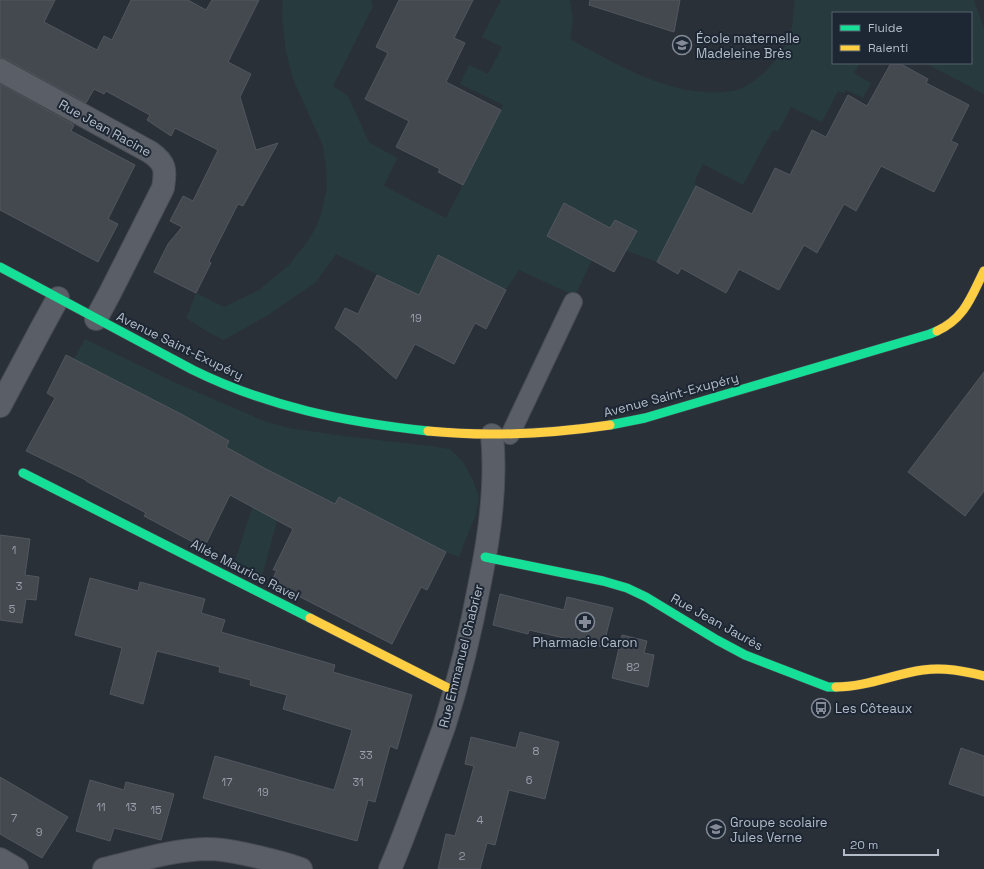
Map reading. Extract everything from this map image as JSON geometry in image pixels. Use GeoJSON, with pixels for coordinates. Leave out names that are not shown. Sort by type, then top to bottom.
{"type":"FeatureCollection","features":[{"type":"Feature","properties":{"kind":"street","name":"Rue Jean Racine"},"geometry":{"type":"LineString","coordinates":[[0,70],[150,152],[160,159],[164,168],[165,177],[163,188],[96,319]]}},
{"type":"Feature","properties":{"kind":"street","name":"Avenue Saint-Exupéry"},"geometry":{"type":"LineString","coordinates":[[0,267],[202,374],[240,391],[290,407],[339,419],[392,427],[441,432],[501,435],[571,431],[619,424],[678,409],[930,334],[945,328],[957,319],[984,271]]}},
{"type":"Feature","properties":{"kind":"street"},"geometry":{"type":"LineString","coordinates":[[0,406],[58,298]]}},
{"type":"Feature","properties":{"kind":"street","name":"Rue Emmanuel Chabrier"},"geometry":{"type":"LineString","coordinates":[[390,869],[443,728],[473,619],[485,557],[493,488],[494,456],[501,435]]}},
{"type":"Feature","properties":{"kind":"street","name":"Allée Maurice Ravel"},"geometry":{"type":"LineString","coordinates":[[23,473],[454,691]]}},
{"type":"Feature","properties":{"kind":"street","name":"Rue Jean Jaurès"},"geometry":{"type":"LineString","coordinates":[[485,557],[603,581],[627,588],[646,597],[717,640],[745,655],[828,687],[839,688],[852,686],[923,670],[955,670],[984,676]]}},
{"type":"Feature","properties":{"kind":"street"},"geometry":{"type":"LineString","coordinates":[[104,869],[168,854],[207,849],[226,850],[265,858],[301,869]]}},
{"type":"Feature","properties":{"kind":"street"},"geometry":{"type":"LineString","coordinates":[[0,859],[17,869]]}},
{"type":"Feature","properties":{"kind":"lane"},"geometry":{"type":"LineString","coordinates":[[501,435],[573,302]]}},
{"type":"Feature","properties":{"kind":"green space"},"geometry":{"type":"Polygon","coordinates":[[[283,0],[371,0],[373,6],[333,86],[348,96],[369,142],[397,158],[384,186],[446,218],[503,105],[460,84],[469,65],[488,74],[502,47],[482,37],[501,0],[570,0],[573,19],[570,39],[627,69],[648,78],[689,90],[711,92],[732,91],[746,86],[769,68],[787,42],[791,33],[795,0],[974,0],[984,29],[984,94],[927,64],[972,64],[972,12],[832,12],[832,64],[859,64],[854,73],[871,83],[863,98],[846,90],[843,93],[838,91],[822,122],[791,107],[778,132],[773,130],[743,185],[703,164],[695,181],[696,186],[657,262],[625,250],[635,230],[615,220],[592,260],[575,296],[519,270],[506,290],[438,256],[419,295],[336,254],[316,282],[268,315],[224,340],[186,318],[196,293],[224,307],[259,290],[289,265],[310,238],[321,214],[327,188],[323,146],[293,79],[286,52],[282,15],[283,0]]]}},
{"type":"Feature","properties":{"kind":"green space"},"geometry":{"type":"Polygon","coordinates":[[[85,339],[176,383],[264,421],[289,428],[450,449],[463,462],[472,478],[479,497],[476,514],[459,557],[446,552],[339,497],[335,504],[297,484],[277,521],[262,578],[234,564],[261,481],[267,469],[226,447],[229,441],[185,416],[74,359],[85,339]]]}},
{"type":"Feature","properties":{"kind":"building"},"geometry":{"type":"Polygon","coordinates":[[[0,0],[55,0],[44,22],[97,50],[104,36],[112,40],[131,0],[188,0],[206,10],[212,0],[259,0],[228,62],[251,74],[240,97],[256,150],[278,143],[243,206],[238,204],[209,261],[211,263],[196,293],[154,272],[168,244],[182,227],[170,221],[183,196],[193,201],[218,150],[175,128],[171,136],[147,120],[150,115],[106,91],[104,94],[94,89],[86,103],[6,59],[0,58],[0,0]]]}},
{"type":"Feature","properties":{"kind":"building"},"geometry":{"type":"Polygon","coordinates":[[[399,0],[473,0],[454,38],[465,43],[446,82],[501,110],[463,185],[438,172],[440,169],[396,147],[409,121],[365,99],[388,53],[376,47],[399,0]]]}},
{"type":"Feature","properties":{"kind":"building"},"geometry":{"type":"Polygon","coordinates":[[[590,0],[680,0],[674,32],[589,5],[590,0]]]}},
{"type":"Feature","properties":{"kind":"building"},"geometry":{"type":"Polygon","coordinates":[[[890,64],[901,64],[928,79],[926,83],[969,105],[951,141],[958,144],[934,192],[881,166],[856,211],[844,204],[817,253],[804,245],[779,290],[739,269],[726,293],[681,268],[678,274],[657,262],[696,186],[752,214],[775,168],[790,175],[812,130],[826,137],[848,95],[867,106],[890,64]]]}},
{"type":"Feature","properties":{"kind":"building"},"geometry":{"type":"Polygon","coordinates":[[[0,84],[74,125],[71,131],[135,165],[108,219],[118,224],[98,262],[0,210],[0,84]]]}},
{"type":"Feature","properties":{"kind":"building"},"geometry":{"type":"Polygon","coordinates":[[[564,203],[610,228],[615,220],[637,231],[614,272],[547,236],[564,203]]]}},
{"type":"Feature","properties":{"kind":"building"},"geometry":{"type":"Polygon","coordinates":[[[438,255],[506,290],[486,329],[475,323],[454,364],[415,344],[396,379],[335,328],[345,308],[358,314],[377,275],[419,295],[438,255]]]}},
{"type":"Feature","properties":{"kind":"building"},"geometry":{"type":"Polygon","coordinates":[[[66,355],[183,415],[229,441],[226,447],[266,469],[335,504],[339,497],[446,552],[427,590],[421,587],[392,644],[271,582],[277,570],[273,570],[293,529],[230,495],[204,548],[144,516],[146,513],[86,480],[26,451],[55,398],[47,393],[66,355]]]}},
{"type":"Feature","properties":{"kind":"building"},"geometry":{"type":"Polygon","coordinates":[[[984,372],[984,491],[965,516],[908,472],[984,372]]]}},
{"type":"Feature","properties":{"kind":"building"},"geometry":{"type":"Polygon","coordinates":[[[0,535],[30,539],[25,575],[39,577],[36,600],[26,599],[22,623],[0,620],[0,535]]]}},
{"type":"Feature","properties":{"kind":"building"},"geometry":{"type":"Polygon","coordinates":[[[90,578],[138,591],[140,582],[205,599],[201,613],[225,620],[221,632],[335,665],[333,672],[412,695],[397,749],[390,746],[375,802],[368,800],[357,841],[203,798],[215,756],[334,790],[352,730],[283,709],[287,695],[250,685],[251,680],[219,672],[220,667],[157,651],[143,704],[110,694],[122,648],[75,635],[90,578]]]}},
{"type":"Feature","properties":{"kind":"building"},"geometry":{"type":"Polygon","coordinates":[[[500,594],[564,610],[567,597],[613,608],[603,647],[529,630],[528,634],[493,625],[500,594]]]}},
{"type":"Feature","properties":{"kind":"building"},"geometry":{"type":"Polygon","coordinates":[[[622,635],[647,641],[644,653],[654,655],[648,687],[612,678],[622,635]]]}},
{"type":"Feature","properties":{"kind":"building"},"geometry":{"type":"Polygon","coordinates":[[[520,732],[559,742],[545,799],[509,790],[495,845],[487,843],[480,869],[438,869],[446,834],[455,836],[474,766],[465,764],[471,737],[516,748],[520,732]]]}},
{"type":"Feature","properties":{"kind":"building"},"geometry":{"type":"Polygon","coordinates":[[[961,748],[984,756],[984,796],[949,784],[961,748]]]}},
{"type":"Feature","properties":{"kind":"building"},"geometry":{"type":"Polygon","coordinates":[[[0,777],[68,817],[42,858],[0,834],[0,777]]]}},
{"type":"Feature","properties":{"kind":"building"},"geometry":{"type":"Polygon","coordinates":[[[90,780],[124,790],[126,782],[174,794],[161,840],[114,828],[110,841],[76,831],[90,780]]]}},
{"type":"Feature","properties":{"kind":"traffic: fast"},"geometry":{"type":"LineString","coordinates":[[0,267],[193,370],[221,383],[278,403],[337,418],[428,431]]}},
{"type":"Feature","properties":{"kind":"traffic: fast"},"geometry":{"type":"LineString","coordinates":[[610,425],[645,418],[937,331]]}},
{"type":"Feature","properties":{"kind":"traffic: fast"},"geometry":{"type":"LineString","coordinates":[[23,473],[310,618]]}},
{"type":"Feature","properties":{"kind":"traffic: fast"},"geometry":{"type":"LineString","coordinates":[[485,557],[603,581],[627,588],[646,597],[717,640],[745,655],[828,687],[836,687]]}},
{"type":"Feature","properties":{"kind":"traffic: slow"},"geometry":{"type":"LineString","coordinates":[[937,331],[947,326],[961,313],[971,298],[984,271]]}},
{"type":"Feature","properties":{"kind":"traffic: slow"},"geometry":{"type":"LineString","coordinates":[[428,431],[474,434],[519,434],[564,431],[610,425]]}},
{"type":"Feature","properties":{"kind":"traffic: slow"},"geometry":{"type":"LineString","coordinates":[[310,618],[454,691]]}},
{"type":"Feature","properties":{"kind":"traffic: slow"},"geometry":{"type":"LineString","coordinates":[[836,687],[869,683],[912,672],[931,669],[954,670],[984,676]]}},
{"type":"Feature","properties":{"kind":"place","name":"École maternelle Madeleine Brès"},"geometry":{"type":"Point","coordinates":[682,45]}},
{"type":"Feature","properties":{"kind":"place","name":"Pharmacie Caron"},"geometry":{"type":"Point","coordinates":[585,622]}},
{"type":"Feature","properties":{"kind":"place","name":"Les Côteaux"},"geometry":{"type":"Point","coordinates":[821,708]}},
{"type":"Feature","properties":{"kind":"place","name":"Groupe scolaire Jules Verne"},"geometry":{"type":"Point","coordinates":[716,829]}}]}
